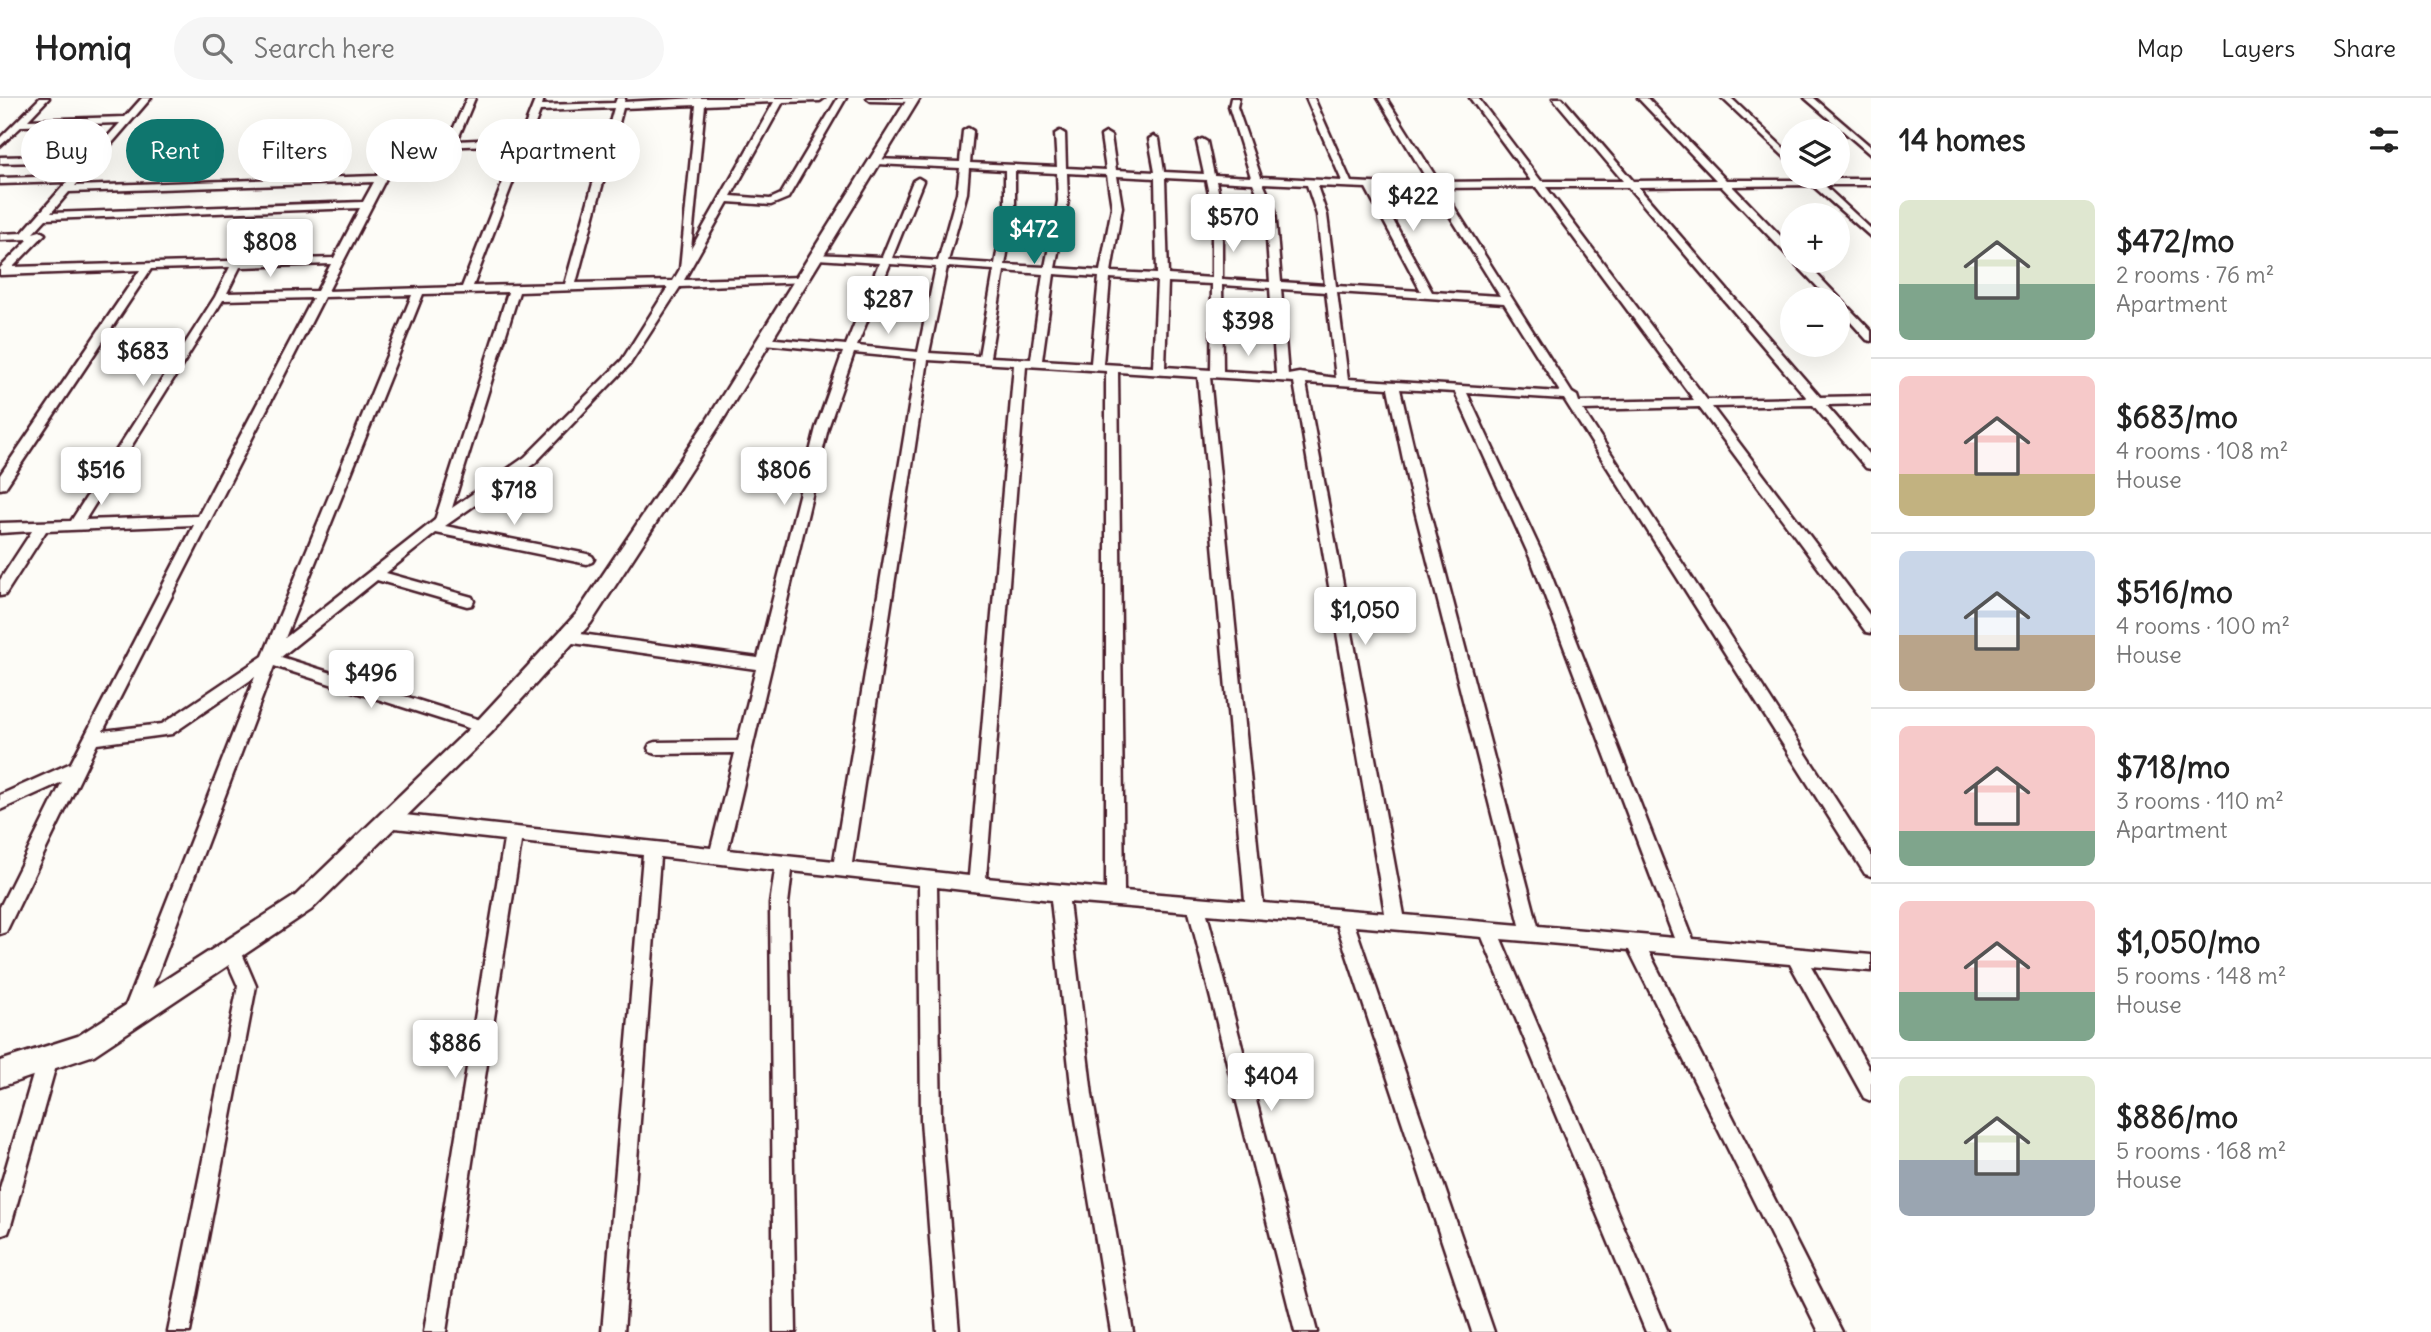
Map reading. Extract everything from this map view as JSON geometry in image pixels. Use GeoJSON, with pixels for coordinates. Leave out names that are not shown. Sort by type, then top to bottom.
{"type":"FeatureCollection","features":[{"type":"Feature","properties":{"kind":"main road"},"geometry":{"type":"LineString","coordinates":[[0,1074],[85,1046],[303,903],[484,727],[584,618],[803,280],[914,98]]}},
{"type":"Feature","properties":{"kind":"street"},"geometry":{"type":"LineString","coordinates":[[0,143],[45,98]]}},
{"type":"Feature","properties":{"kind":"street"},"geometry":{"type":"LineString","coordinates":[[129,119],[147,98]]}},
{"type":"Feature","properties":{"kind":"street"},"geometry":{"type":"LineString","coordinates":[[462,119],[471,98]]}},
{"type":"Feature","properties":{"kind":"street"},"geometry":{"type":"LineString","coordinates":[[91,738],[166,730],[269,659],[438,525],[530,460],[626,362],[680,278],[780,98]]}},
{"type":"Feature","properties":{"kind":"street"},"geometry":{"type":"LineString","coordinates":[[539,103],[820,98]]}},
{"type":"Feature","properties":{"kind":"street"},"geometry":{"type":"LineString","coordinates":[[724,199],[771,202],[785,196],[842,98]]}},
{"type":"Feature","properties":{"kind":"street"},"geometry":{"type":"LineString","coordinates":[[872,98],[914,98]]}},
{"type":"Feature","properties":{"kind":"street"},"geometry":{"type":"LineString","coordinates":[[1234,98],[1233,107],[1270,210],[1282,376]]}},
{"type":"Feature","properties":{"kind":"street"},"geometry":{"type":"LineString","coordinates":[[1310,98],[1348,185]]}},
{"type":"Feature","properties":{"kind":"street"},"geometry":{"type":"LineString","coordinates":[[1382,98],[1507,300],[1869,863]]}},
{"type":"Feature","properties":{"kind":"street"},"geometry":{"type":"LineString","coordinates":[[1474,98],[1871,628]]}},
{"type":"Feature","properties":{"kind":"street"},"geometry":{"type":"LineString","coordinates":[[1557,98],[1871,465]]}},
{"type":"Feature","properties":{"kind":"street"},"geometry":{"type":"LineString","coordinates":[[1642,98],[1780,241]]}},
{"type":"Feature","properties":{"kind":"street"},"geometry":{"type":"LineString","coordinates":[[1726,98],[1780,150]]}},
{"type":"Feature","properties":{"kind":"street"},"geometry":{"type":"LineString","coordinates":[[1810,98],[1871,152]]}},
{"type":"Feature","properties":{"kind":"street"},"geometry":{"type":"LineString","coordinates":[[680,278],[701,100]]}},
{"type":"Feature","properties":{"kind":"street"},"geometry":{"type":"LineString","coordinates":[[570,286],[620,101]]}},
{"type":"Feature","properties":{"kind":"street"},"geometry":{"type":"LineString","coordinates":[[20,123],[126,120]]}},
{"type":"Feature","properties":{"kind":"street"},"geometry":{"type":"LineString","coordinates":[[112,138],[126,122]]}},
{"type":"Feature","properties":{"kind":"street"},"geometry":{"type":"LineString","coordinates":[[842,868],[923,356],[942,265],[962,193],[968,131]]}},
{"type":"Feature","properties":{"kind":"street"},"geometry":{"type":"LineString","coordinates":[[977,884],[1028,362],[1063,201],[1060,134]]}},
{"type":"Feature","properties":{"kind":"street"},"geometry":{"type":"LineString","coordinates":[[1106,136],[1117,207],[1105,275],[1104,366],[1115,897]]}},
{"type":"Feature","properties":{"kind":"street"},"geometry":{"type":"LineString","coordinates":[[1154,139],[1161,176],[1158,369]]}},
{"type":"Feature","properties":{"kind":"street"},"geometry":{"type":"LineString","coordinates":[[1202,142],[1217,209],[1217,282],[1210,372],[1255,909]]}},
{"type":"Feature","properties":{"kind":"street"},"geometry":{"type":"LineString","coordinates":[[0,160],[21,160]]}},
{"type":"Feature","properties":{"kind":"street"},"geometry":{"type":"LineString","coordinates":[[877,161],[1370,186],[1780,180]]}},
{"type":"Feature","properties":{"kind":"street"},"geometry":{"type":"LineString","coordinates":[[984,359],[997,268],[1010,206],[1010,168]]}},
{"type":"Feature","properties":{"kind":"street"},"geometry":{"type":"LineString","coordinates":[[0,181],[21,180]]}},
{"type":"Feature","properties":{"kind":"street"},"geometry":{"type":"LineString","coordinates":[[68,189],[366,180]]}},
{"type":"Feature","properties":{"kind":"street"},"geometry":{"type":"LineString","coordinates":[[718,855],[822,428],[850,349],[918,181]]}},
{"type":"Feature","properties":{"kind":"street"},"geometry":{"type":"LineString","coordinates":[[1850,181],[1871,182]]}},
{"type":"Feature","properties":{"kind":"street"},"geometry":{"type":"LineString","coordinates":[[25,236],[74,182]]}},
{"type":"Feature","properties":{"kind":"street"},"geometry":{"type":"LineString","coordinates":[[0,926],[91,738],[380,182]]}},
{"type":"Feature","properties":{"kind":"street"},"geometry":{"type":"LineString","coordinates":[[467,289],[507,182]]}},
{"type":"Feature","properties":{"kind":"street"},"geometry":{"type":"LineString","coordinates":[[1311,183],[1322,215],[1342,381]]}},
{"type":"Feature","properties":{"kind":"street"},"geometry":{"type":"LineString","coordinates":[[1370,186],[1428,295]]}},
{"type":"Feature","properties":{"kind":"street"},"geometry":{"type":"LineString","coordinates":[[1822,189],[1871,234]]}},
{"type":"Feature","properties":{"kind":"street"},"geometry":{"type":"LineString","coordinates":[[44,216],[368,205]]}},
{"type":"Feature","properties":{"kind":"street"},"geometry":{"type":"LineString","coordinates":[[2,272],[62,215]]}},
{"type":"Feature","properties":{"kind":"street"},"geometry":{"type":"LineString","coordinates":[[0,237],[38,236]]}},
{"type":"Feature","properties":{"kind":"street"},"geometry":{"type":"LineString","coordinates":[[817,256],[1507,300]]}},
{"type":"Feature","properties":{"kind":"street"},"geometry":{"type":"LineString","coordinates":[[2,272],[337,261]]}},
{"type":"Feature","properties":{"kind":"street"},"geometry":{"type":"LineString","coordinates":[[75,525],[220,296],[236,265]]}},
{"type":"Feature","properties":{"kind":"street"},"geometry":{"type":"LineString","coordinates":[[0,485],[148,266]]}},
{"type":"Feature","properties":{"kind":"street"},"geometry":{"type":"LineString","coordinates":[[1809,273],[1823,287]]}},
{"type":"Feature","properties":{"kind":"street"},"geometry":{"type":"LineString","coordinates":[[220,296],[570,286],[680,278],[803,280]]}},
{"type":"Feature","properties":{"kind":"street"},"geometry":{"type":"LineString","coordinates":[[438,525],[515,288]]}},
{"type":"Feature","properties":{"kind":"street"},"geometry":{"type":"LineString","coordinates":[[132,1015],[269,659],[419,291]]}},
{"type":"Feature","properties":{"kind":"street"},"geometry":{"type":"LineString","coordinates":[[1850,316],[1871,338]]}},
{"type":"Feature","properties":{"kind":"street"},"geometry":{"type":"LineString","coordinates":[[764,341],[923,356],[1299,377],[1574,401],[1702,404],[1871,400]]}},
{"type":"Feature","properties":{"kind":"street"},"geometry":{"type":"LineString","coordinates":[[1299,377],[1396,922]]}},
{"type":"Feature","properties":{"kind":"street"},"geometry":{"type":"LineString","coordinates":[[1393,385],[1415,482],[1531,934]]}},
{"type":"Feature","properties":{"kind":"street"},"geometry":{"type":"LineString","coordinates":[[1460,391],[1539,562],[1687,947]]}},
{"type":"Feature","properties":{"kind":"street"},"geometry":{"type":"LineString","coordinates":[[0,528],[203,520]]}},
{"type":"Feature","properties":{"kind":"street"},"geometry":{"type":"LineString","coordinates":[[438,525],[587,559]]}},
{"type":"Feature","properties":{"kind":"street"},"geometry":{"type":"LineString","coordinates":[[0,591],[42,526]]}},
{"type":"Feature","properties":{"kind":"street"},"geometry":{"type":"LineString","coordinates":[[375,575],[467,601]]}},
{"type":"Feature","properties":{"kind":"street"},"geometry":{"type":"LineString","coordinates":[[566,637],[763,664]]}},
{"type":"Feature","properties":{"kind":"street"},"geometry":{"type":"LineString","coordinates":[[269,659],[484,727]]}},
{"type":"Feature","properties":{"kind":"street"},"geometry":{"type":"LineString","coordinates":[[656,748],[744,747]]}},
{"type":"Feature","properties":{"kind":"street"},"geometry":{"type":"LineString","coordinates":[[0,803],[76,768]]}},
{"type":"Feature","properties":{"kind":"street"},"geometry":{"type":"LineString","coordinates":[[386,820],[1059,893],[1871,963]]}},
{"type":"Feature","properties":{"kind":"street"},"geometry":{"type":"LineString","coordinates":[[435,1332],[514,834]]}},
{"type":"Feature","properties":{"kind":"street"},"geometry":{"type":"LineString","coordinates":[[613,1332],[652,849]]}},
{"type":"Feature","properties":{"kind":"street"},"geometry":{"type":"LineString","coordinates":[[785,862],[779,904],[785,1332]]}},
{"type":"Feature","properties":{"kind":"street"},"geometry":{"type":"LineString","coordinates":[[928,877],[931,1120],[948,1332]]}},
{"type":"Feature","properties":{"kind":"street"},"geometry":{"type":"LineString","coordinates":[[1059,893],[1083,1095],[1122,1332]]}},
{"type":"Feature","properties":{"kind":"street"},"geometry":{"type":"LineString","coordinates":[[1196,904],[1306,1332]]}},
{"type":"Feature","properties":{"kind":"street"},"geometry":{"type":"LineString","coordinates":[[1343,918],[1483,1332]]}},
{"type":"Feature","properties":{"kind":"street"},"geometry":{"type":"LineString","coordinates":[[1488,931],[1657,1332]]}},
{"type":"Feature","properties":{"kind":"street"},"geometry":{"type":"LineString","coordinates":[[1635,943],[1831,1332]]}},
{"type":"Feature","properties":{"kind":"street"},"geometry":{"type":"LineString","coordinates":[[179,1332],[247,986],[231,950]]}},
{"type":"Feature","properties":{"kind":"street"},"geometry":{"type":"LineString","coordinates":[[1795,956],[1871,1091]]}},
{"type":"Feature","properties":{"kind":"street"},"geometry":{"type":"LineString","coordinates":[[0,1225],[48,1058]]}}]}
